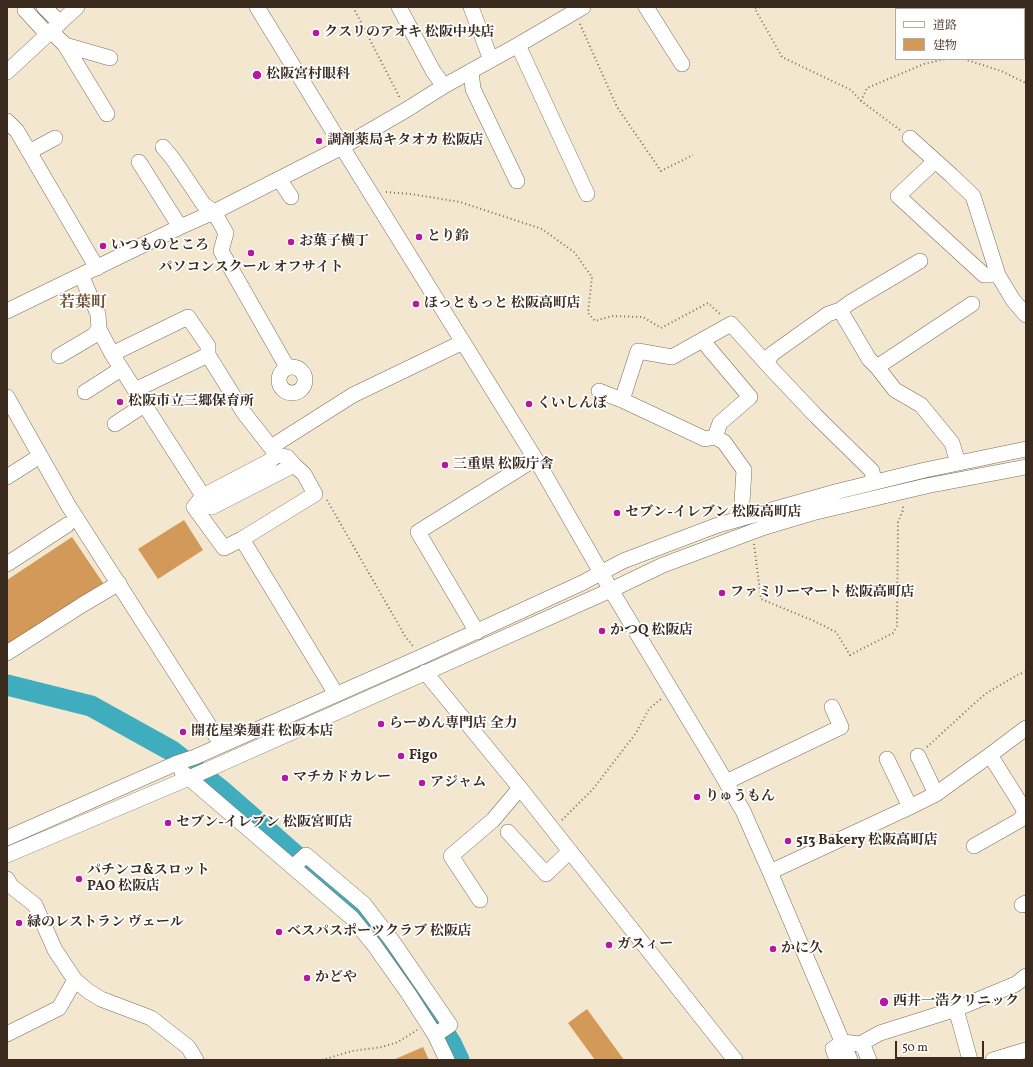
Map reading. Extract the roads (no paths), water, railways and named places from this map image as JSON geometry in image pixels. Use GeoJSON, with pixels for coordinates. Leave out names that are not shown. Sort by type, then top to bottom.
{"type":"FeatureCollection","features":[{"type":"Feature","properties":{"kind":"street"},"geometry":{"type":"LineString","coordinates":[[44,7],[53,29],[107,114]]}},
{"type":"Feature","properties":{"kind":"street"},"geometry":{"type":"LineString","coordinates":[[7,72],[77,7]]}},
{"type":"Feature","properties":{"kind":"street"},"geometry":{"type":"LineString","coordinates":[[258,7],[342,147],[535,458],[611,590],[743,811],[850,1060]]}},
{"type":"Feature","properties":{"kind":"street"},"geometry":{"type":"LineString","coordinates":[[399,7],[433,71],[444,86]]}},
{"type":"Feature","properties":{"kind":"street"},"geometry":{"type":"LineString","coordinates":[[471,7],[491,60]]}},
{"type":"Feature","properties":{"kind":"street"},"geometry":{"type":"LineString","coordinates":[[646,7],[682,64]]}},
{"type":"Feature","properties":{"kind":"street"},"geometry":{"type":"LineString","coordinates":[[25,10],[53,29]]}},
{"type":"Feature","properties":{"kind":"street"},"geometry":{"type":"LineString","coordinates":[[7,311],[214,212],[342,147],[444,86],[518,46],[579,10]]}},
{"type":"Feature","properties":{"kind":"street"},"geometry":{"type":"LineString","coordinates":[[65,46],[110,58]]}},
{"type":"Feature","properties":{"kind":"street"},"geometry":{"type":"LineString","coordinates":[[518,46],[587,194]]}},
{"type":"Feature","properties":{"kind":"street"},"geometry":{"type":"LineString","coordinates":[[471,71],[474,88],[517,181]]}},
{"type":"Feature","properties":{"kind":"street"},"geometry":{"type":"LineString","coordinates":[[7,121],[17,130],[97,268]]}},
{"type":"Feature","properties":{"kind":"street"},"geometry":{"type":"LineString","coordinates":[[29,152],[55,138]]}},
{"type":"Feature","properties":{"kind":"street"},"geometry":{"type":"LineString","coordinates":[[910,138],[951,174],[973,196],[998,275],[1013,300],[1026,315]]}},
{"type":"Feature","properties":{"kind":"street"},"geometry":{"type":"LineString","coordinates":[[163,147],[173,159],[204,205],[214,212],[226,233],[221,251],[287,367]]}},
{"type":"Feature","properties":{"kind":"street"},"geometry":{"type":"LineString","coordinates":[[139,162],[180,227]]}},
{"type":"Feature","properties":{"kind":"street"},"geometry":{"type":"LineString","coordinates":[[932,165],[898,196],[984,275],[998,275]]}},
{"type":"Feature","properties":{"kind":"street"},"geometry":{"type":"LineString","coordinates":[[279,179],[291,197]]}},
{"type":"Feature","properties":{"kind":"street"},"geometry":{"type":"LineString","coordinates":[[766,363],[772,354],[828,314],[840,310],[920,261]]}},
{"type":"Feature","properties":{"kind":"street"},"geometry":{"type":"LineString","coordinates":[[81,275],[98,314],[99,329],[112,354],[203,496],[212,507],[294,466]]}},
{"type":"Feature","properties":{"kind":"street"},"geometry":{"type":"LineString","coordinates":[[877,367],[972,304]]}},
{"type":"Feature","properties":{"kind":"street"},"geometry":{"type":"LineString","coordinates":[[840,310],[869,359],[895,390],[921,405],[952,443],[958,463]]}},
{"type":"Feature","properties":{"kind":"street"},"geometry":{"type":"LineString","coordinates":[[112,354],[188,317],[208,346],[208,355],[244,413],[274,451],[287,457],[294,466],[304,474],[315,494],[242,539],[224,548],[194,507],[203,496],[268,462],[274,451],[353,395],[463,342]]}},
{"type":"Feature","properties":{"kind":"street"},"geometry":{"type":"LineString","coordinates":[[622,400],[638,351],[672,357],[731,324],[816,416],[872,471],[874,482]]}},
{"type":"Feature","properties":{"kind":"street"},"geometry":{"type":"LineString","coordinates":[[59,356],[93,336],[99,329]]}},
{"type":"Feature","properties":{"kind":"street"},"geometry":{"type":"LineString","coordinates":[[702,340],[750,397],[720,423],[715,437]]}},
{"type":"Feature","properties":{"kind":"street"},"geometry":{"type":"LineString","coordinates":[[135,390],[208,355]]}},
{"type":"Feature","properties":{"kind":"street"},"geometry":{"type":"LineString","coordinates":[[85,392],[121,369]]}},
{"type":"Feature","properties":{"kind":"street"},"geometry":{"type":"LineString","coordinates":[[599,390],[705,439],[715,437],[724,442],[744,470],[741,518]]}},
{"type":"Feature","properties":{"kind":"street"},"geometry":{"type":"LineString","coordinates":[[7,397],[68,505],[222,744]]}},
{"type":"Feature","properties":{"kind":"street"},"geometry":{"type":"LineString","coordinates":[[115,424],[144,405]]}},
{"type":"Feature","properties":{"kind":"street"},"geometry":{"type":"LineString","coordinates":[[7,838],[195,757],[477,632],[582,583],[623,561],[718,525],[839,491],[925,470],[1026,450]]}},
{"type":"Feature","properties":{"kind":"street"},"geometry":{"type":"LineString","coordinates":[[477,632],[418,532],[535,458]]}},
{"type":"Feature","properties":{"kind":"street"},"geometry":{"type":"LineString","coordinates":[[7,476],[32,461]]}},
{"type":"Feature","properties":{"kind":"street"},"geometry":{"type":"LineString","coordinates":[[7,855],[190,777],[611,590],[663,565],[752,532],[812,513],[926,486],[1026,467]]}},
{"type":"Feature","properties":{"kind":"street"},"geometry":{"type":"LineString","coordinates":[[7,564],[67,525]]}},
{"type":"Feature","properties":{"kind":"street"},"geometry":{"type":"LineString","coordinates":[[242,539],[336,694]]}},
{"type":"Feature","properties":{"kind":"street"},"geometry":{"type":"LineString","coordinates":[[7,654],[82,605],[119,583]]}},
{"type":"Feature","properties":{"kind":"street"},"geometry":{"type":"LineString","coordinates":[[425,672],[553,829],[735,1060]]}},
{"type":"Feature","properties":{"kind":"street"},"geometry":{"type":"LineString","coordinates":[[726,782],[841,727],[832,706]]}},
{"type":"Feature","properties":{"kind":"street"},"geometry":{"type":"LineString","coordinates":[[770,872],[936,794],[1026,728]]}},
{"type":"Feature","properties":{"kind":"street"},"geometry":{"type":"LineString","coordinates":[[974,846],[1020,820],[1026,810],[990,755]]}},
{"type":"Feature","properties":{"kind":"street"},"geometry":{"type":"LineString","coordinates":[[918,756],[936,794]]}},
{"type":"Feature","properties":{"kind":"street"},"geometry":{"type":"LineString","coordinates":[[887,759],[910,806]]}},
{"type":"Feature","properties":{"kind":"street"},"geometry":{"type":"LineString","coordinates":[[175,765],[294,866],[352,918],[374,945],[408,993],[432,1031],[447,1060]]}},
{"type":"Feature","properties":{"kind":"street"},"geometry":{"type":"LineString","coordinates":[[480,900],[451,856],[493,820],[520,788]]}},
{"type":"Feature","properties":{"kind":"street"},"geometry":{"type":"LineString","coordinates":[[508,832],[546,874],[570,851]]}},
{"type":"Feature","properties":{"kind":"street"},"geometry":{"type":"LineString","coordinates":[[294,866],[306,855],[364,904],[387,934],[450,1025],[432,1031]]}},
{"type":"Feature","properties":{"kind":"street"},"geometry":{"type":"LineString","coordinates":[[7,879],[10,886],[34,905],[55,950],[75,980],[88,991],[101,999],[151,1018],[188,1048],[196,1060]]}},
{"type":"Feature","properties":{"kind":"street"},"geometry":{"type":"LineString","coordinates":[[333,901],[344,888]]}},
{"type":"Feature","properties":{"kind":"street"},"geometry":{"type":"LineString","coordinates":[[374,945],[387,934]]}},
{"type":"Feature","properties":{"kind":"street"},"geometry":{"type":"LineString","coordinates":[[837,1060],[833,1049],[843,1042],[860,1044],[880,1033],[956,1009],[1016,984],[1026,976]]}},
{"type":"Feature","properties":{"kind":"street"},"geometry":{"type":"LineString","coordinates":[[7,1034],[59,1008],[75,980]]}},
{"type":"Feature","properties":{"kind":"street"},"geometry":{"type":"LineString","coordinates":[[408,993],[421,983]]}},
{"type":"Feature","properties":{"kind":"street"},"geometry":{"type":"LineString","coordinates":[[956,1009],[970,1060]]}},
{"type":"Feature","properties":{"kind":"street"},"geometry":{"type":"LineString","coordinates":[[860,1044],[865,1050],[869,1060]]}},
{"type":"Feature","properties":{"kind":"street"},"geometry":{"type":"LineString","coordinates":[[993,1060],[1026,1050]]}},
{"type":"Feature","properties":{"kind":"waterway"},"geometry":{"type":"LineString","coordinates":[[7,685],[91,706],[172,751],[221,790],[358,910],[396,958],[451,1043],[459,1060]]}},
{"type":"Feature","properties":{"kind":"place","name":"クスリのアオキ 松阪中央店"},"geometry":{"type":"Point","coordinates":[316,33]}},
{"type":"Feature","properties":{"kind":"place","name":"松阪宮村眼科"},"geometry":{"type":"Point","coordinates":[257,75]}},
{"type":"Feature","properties":{"kind":"place","name":"調剤薬局キタオカ 松阪店"},"geometry":{"type":"Point","coordinates":[319,141]}},
{"type":"Feature","properties":{"kind":"place","name":"とり鈴"},"geometry":{"type":"Point","coordinates":[419,237]}},
{"type":"Feature","properties":{"kind":"place","name":"お菓子横丁"},"geometry":{"type":"Point","coordinates":[291,242]}},
{"type":"Feature","properties":{"kind":"place","name":"いつものところ"},"geometry":{"type":"Point","coordinates":[103,246]}},
{"type":"Feature","properties":{"kind":"place","name":"パソコンスクール オフサイト"},"geometry":{"type":"Point","coordinates":[251,253]}},
{"type":"Feature","properties":{"kind":"place","name":"ほっともっと 松阪高町店"},"geometry":{"type":"Point","coordinates":[416,304]}},
{"type":"Feature","properties":{"kind":"place","name":"松阪市立三郷保育所"},"geometry":{"type":"Point","coordinates":[120,402]}},
{"type":"Feature","properties":{"kind":"place","name":"くいしんぼ"},"geometry":{"type":"Point","coordinates":[529,404]}},
{"type":"Feature","properties":{"kind":"place","name":"三重県 松阪庁舎"},"geometry":{"type":"Point","coordinates":[445,465]}},
{"type":"Feature","properties":{"kind":"place","name":"セブン-イレブン 松阪高町店"},"geometry":{"type":"Point","coordinates":[617,513]}},
{"type":"Feature","properties":{"kind":"place","name":"ファミリーマート 松阪高町店"},"geometry":{"type":"Point","coordinates":[722,593]}},
{"type":"Feature","properties":{"kind":"place","name":"かつQ 松阪店"},"geometry":{"type":"Point","coordinates":[602,631]}},
{"type":"Feature","properties":{"kind":"place","name":"らーめん専門店 全力"},"geometry":{"type":"Point","coordinates":[381,724]}},
{"type":"Feature","properties":{"kind":"place","name":"開花屋楽麺荘 松阪本店"},"geometry":{"type":"Point","coordinates":[183,732]}},
{"type":"Feature","properties":{"kind":"place","name":"Figo"},"geometry":{"type":"Point","coordinates":[401,756]}},
{"type":"Feature","properties":{"kind":"place","name":"マチカドカレー"},"geometry":{"type":"Point","coordinates":[285,778]}},
{"type":"Feature","properties":{"kind":"place","name":"アジャム"},"geometry":{"type":"Point","coordinates":[422,783]}},
{"type":"Feature","properties":{"kind":"place","name":"りゅうもん"},"geometry":{"type":"Point","coordinates":[697,797]}},
{"type":"Feature","properties":{"kind":"place","name":"セブン-イレブン 松阪宮町店"},"geometry":{"type":"Point","coordinates":[168,823]}},
{"type":"Feature","properties":{"kind":"place","name":"513 Bakery 松阪高町店"},"geometry":{"type":"Point","coordinates":[788,841]}},
{"type":"Feature","properties":{"kind":"place","name":"パチンコ&スロット PAO 松阪店"},"geometry":{"type":"Point","coordinates":[79,879]}},
{"type":"Feature","properties":{"kind":"place","name":"緑のレストラン ヴェール"},"geometry":{"type":"Point","coordinates":[19,923]}},
{"type":"Feature","properties":{"kind":"place","name":"ベスパスポーツクラブ 松阪店"},"geometry":{"type":"Point","coordinates":[279,932]}},
{"type":"Feature","properties":{"kind":"place","name":"ガスィー"},"geometry":{"type":"Point","coordinates":[609,945]}},
{"type":"Feature","properties":{"kind":"place","name":"かに久"},"geometry":{"type":"Point","coordinates":[773,949]}},
{"type":"Feature","properties":{"kind":"place","name":"かどや"},"geometry":{"type":"Point","coordinates":[307,978]}},
{"type":"Feature","properties":{"kind":"place","name":"西井一浩クリニック"},"geometry":{"type":"Point","coordinates":[884,1002]}},
{"type":"Feature","properties":{"kind":"district","name":"若葉町"},"geometry":{"type":"Point","coordinates":[83,304]}}]}
